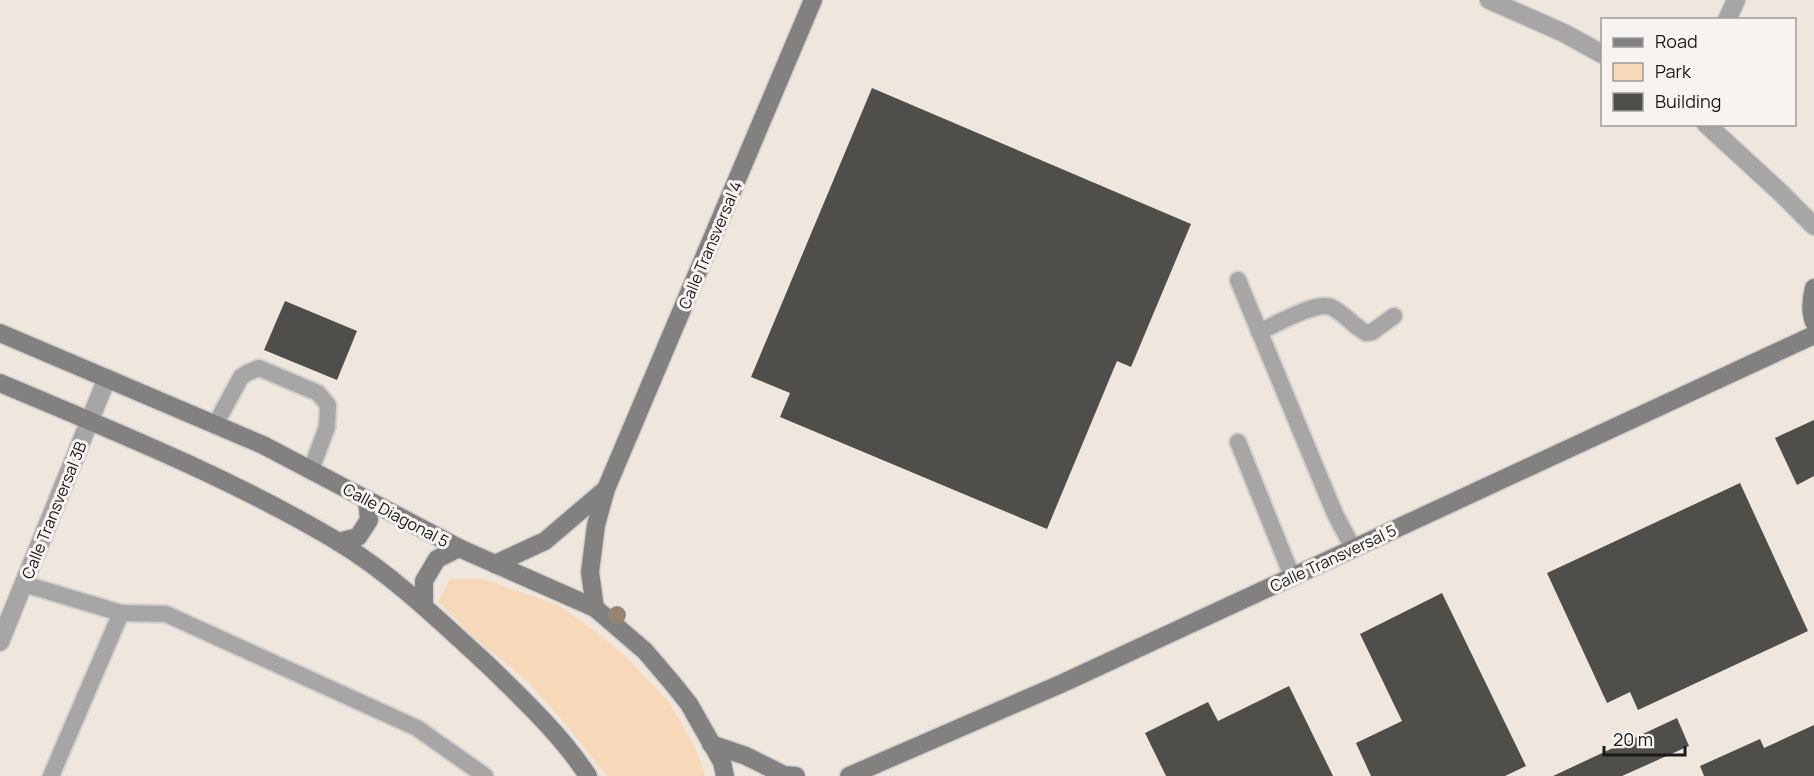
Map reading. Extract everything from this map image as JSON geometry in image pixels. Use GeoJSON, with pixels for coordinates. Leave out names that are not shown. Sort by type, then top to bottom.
{"type":"FeatureCollection","features":[{"type":"Feature","properties":{"kind":"main road","name":"Calle Transversal 4"},"geometry":{"type":"LineString","coordinates":[[595,608],[590,572],[596,525],[606,489],[813,0]]}},
{"type":"Feature","properties":{"kind":"main road"},"geometry":{"type":"LineString","coordinates":[[1814,288],[1811,297],[1814,322]]}},
{"type":"Feature","properties":{"kind":"main road","name":"Calle Diagonal 5"},"geometry":{"type":"LineString","coordinates":[[0,333],[263,445],[459,548],[595,608],[645,651],[688,704],[722,762],[725,776]]}},
{"type":"Feature","properties":{"kind":"main road","name":"Calle Transversal 5"},"geometry":{"type":"LineString","coordinates":[[849,776],[1063,682],[1814,335]]}},
{"type":"Feature","properties":{"kind":"main road"},"geometry":{"type":"LineString","coordinates":[[0,383],[91,421],[240,489],[338,542],[385,574],[424,606],[523,698],[588,776]]}},
{"type":"Feature","properties":{"kind":"main road","name":"Calle Transversal 4"},"geometry":{"type":"LineString","coordinates":[[495,564],[544,541],[606,489]]}},
{"type":"Feature","properties":{"kind":"main road"},"geometry":{"type":"LineString","coordinates":[[338,542],[358,537],[369,520],[367,500]]}},
{"type":"Feature","properties":{"kind":"main road"},"geometry":{"type":"LineString","coordinates":[[424,606],[424,581],[437,560],[459,548]]}},
{"type":"Feature","properties":{"kind":"main road"},"geometry":{"type":"LineString","coordinates":[[711,744],[746,756],[784,775],[796,776]]}},
{"type":"Feature","properties":{"kind":"street"},"geometry":{"type":"LineString","coordinates":[[1489,0],[1563,33],[1601,53]]}},
{"type":"Feature","properties":{"kind":"street"},"geometry":{"type":"LineString","coordinates":[[1728,18],[1736,0]]}},
{"type":"Feature","properties":{"kind":"street"},"geometry":{"type":"LineString","coordinates":[[1708,126],[1814,226]]}},
{"type":"Feature","properties":{"kind":"street","name":"Calle Transversal 3B"},"geometry":{"type":"LineString","coordinates":[[0,642],[107,378]]}},
{"type":"Feature","properties":{"kind":"lane"},"geometry":{"type":"LineString","coordinates":[[1238,280],[1335,514],[1353,548]]}},
{"type":"Feature","properties":{"kind":"lane"},"geometry":{"type":"LineString","coordinates":[[1259,332],[1318,306],[1338,311],[1366,333],[1372,332],[1394,316]]}},
{"type":"Feature","properties":{"kind":"lane"},"geometry":{"type":"LineString","coordinates":[[215,425],[241,377],[259,368],[318,393],[328,405],[327,427],[311,470]]}},
{"type":"Feature","properties":{"kind":"lane"},"geometry":{"type":"LineString","coordinates":[[1238,442],[1292,576]]}},
{"type":"Feature","properties":{"kind":"lane"},"geometry":{"type":"LineString","coordinates":[[24,584],[121,613],[166,614],[417,728],[485,776]]}},
{"type":"Feature","properties":{"kind":"lane"},"geometry":{"type":"LineString","coordinates":[[51,776],[121,613]]}},
{"type":"Feature","properties":{"kind":"shaded area"},"geometry":{"type":"Polygon","coordinates":[[[0,0],[1814,0],[1814,776],[0,776],[0,0]]]}},
{"type":"Feature","properties":{"kind":"green space"},"geometry":{"type":"Polygon","coordinates":[[[450,579],[483,579],[560,606],[600,635],[629,660],[668,701],[694,745],[705,776],[607,776],[527,681],[472,636],[438,601],[450,579]]]}},
{"type":"Feature","properties":{"kind":"building"},"geometry":{"type":"Polygon","coordinates":[[[872,88],[1191,224],[1131,367],[1117,361],[1047,529],[780,417],[790,393],[751,377],[872,88]]]}},
{"type":"Feature","properties":{"kind":"building"},"geometry":{"type":"Polygon","coordinates":[[[285,301],[357,331],[337,380],[264,350],[285,301]]]}},
{"type":"Feature","properties":{"kind":"building"},"geometry":{"type":"Polygon","coordinates":[[[1814,420],[1814,476],[1797,485],[1775,438],[1814,420]]]}},
{"type":"Feature","properties":{"kind":"building"},"geometry":{"type":"Polygon","coordinates":[[[1740,483],[1808,631],[1638,710],[1630,692],[1607,703],[1547,573],[1740,483]]]}},
{"type":"Feature","properties":{"kind":"building"},"geometry":{"type":"Polygon","coordinates":[[[1442,593],[1526,766],[1505,776],[1371,776],[1356,743],[1402,721],[1360,634],[1442,593]]]}},
{"type":"Feature","properties":{"kind":"building"},"geometry":{"type":"Polygon","coordinates":[[[1289,686],[1333,776],[1166,776],[1145,733],[1208,702],[1218,721],[1289,686]]]}},
{"type":"Feature","properties":{"kind":"building"},"geometry":{"type":"Polygon","coordinates":[[[1677,718],[1689,746],[1622,776],[1553,776],[1677,718]]]}},
{"type":"Feature","properties":{"kind":"building"},"geometry":{"type":"Polygon","coordinates":[[[1814,725],[1814,776],[1704,776],[1700,766],[1760,739],[1764,748],[1814,725]]]}}]}
